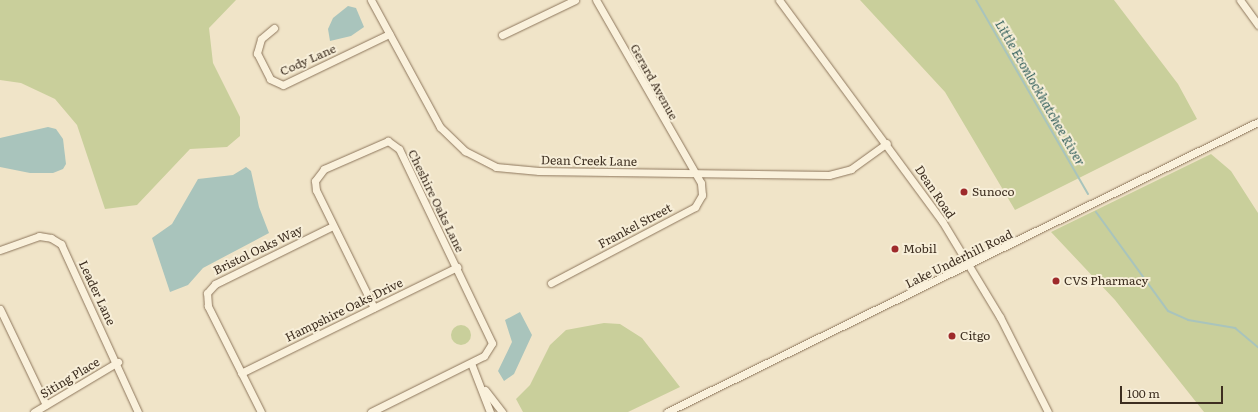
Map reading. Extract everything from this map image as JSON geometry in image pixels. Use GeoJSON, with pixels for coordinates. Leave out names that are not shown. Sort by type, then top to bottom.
{"type":"FeatureCollection","features":[{"type":"Feature","properties":{"kind":"street","name":"Dean Creek Lane"},"geometry":{"type":"LineString","coordinates":[[371,0],[440,127],[458,147],[484,162],[525,171],[694,174],[835,174],[851,169],[888,143]]}},
{"type":"Feature","properties":{"kind":"street"},"geometry":{"type":"LineString","coordinates":[[502,35],[575,0]]}},
{"type":"Feature","properties":{"kind":"street","name":"Gerard Avenue"},"geometry":{"type":"LineString","coordinates":[[596,0],[694,174]]}},
{"type":"Feature","properties":{"kind":"street","name":"Dean Road"},"geometry":{"type":"LineString","coordinates":[[779,0],[888,143],[970,265],[1048,412]]}},
{"type":"Feature","properties":{"kind":"street"},"geometry":{"type":"LineString","coordinates":[[1240,0],[1258,25]]}},
{"type":"Feature","properties":{"kind":"street","name":"Cody Lane"},"geometry":{"type":"LineString","coordinates":[[274,28],[261,39],[257,53],[270,79],[281,85],[389,34]]}},
{"type":"Feature","properties":{"kind":"street","name":"Lake Underhill Road"},"geometry":{"type":"LineString","coordinates":[[667,412],[970,265],[1258,122]]}},
{"type":"Feature","properties":{"kind":"street","name":"Cheshire Oaks Lane"},"geometry":{"type":"LineString","coordinates":[[374,308],[315,187],[317,175],[378,143],[391,142],[399,150],[457,267],[492,343],[488,353],[471,363]]}},
{"type":"Feature","properties":{"kind":"street","name":"Frankel Street"},"geometry":{"type":"LineString","coordinates":[[551,283],[695,207],[702,188],[694,174]]}},
{"type":"Feature","properties":{"kind":"street","name":"Bristol Oaks Way"},"geometry":{"type":"LineString","coordinates":[[261,412],[208,304],[208,291],[215,284],[333,226]]}},
{"type":"Feature","properties":{"kind":"street","name":"Leader Lane"},"geometry":{"type":"LineString","coordinates":[[0,250],[39,236],[59,243],[118,362],[138,412]]}},
{"type":"Feature","properties":{"kind":"street","name":"Hampshire Oaks Drive"},"geometry":{"type":"LineString","coordinates":[[241,373],[457,267]]}},
{"type":"Feature","properties":{"kind":"street"},"geometry":{"type":"LineString","coordinates":[[0,309],[46,405]]}},
{"type":"Feature","properties":{"kind":"street","name":"Siting Place"},"geometry":{"type":"LineString","coordinates":[[34,412],[118,362]]}},
{"type":"Feature","properties":{"kind":"street"},"geometry":{"type":"LineString","coordinates":[[371,412],[471,363],[484,388],[502,412]]}},
{"type":"Feature","properties":{"kind":"street"},"geometry":{"type":"LineString","coordinates":[[484,388],[490,412]]}},
{"type":"Feature","properties":{"kind":"green space"},"geometry":{"type":"Polygon","coordinates":[[[0,0],[236,0],[209,28],[213,63],[240,117],[240,136],[227,147],[190,149],[137,205],[105,209],[77,125],[55,99],[21,83],[0,80],[0,0]]]}},
{"type":"Feature","properties":{"kind":"green space"},"geometry":{"type":"Polygon","coordinates":[[[860,0],[1114,0],[1178,84],[1197,119],[1015,210],[945,92],[860,0]]]}},
{"type":"Feature","properties":{"kind":"green space"},"geometry":{"type":"Polygon","coordinates":[[[1211,154],[1231,171],[1258,213],[1258,412],[1204,412],[1115,300],[1051,232],[1211,154]]]}},
{"type":"Feature","properties":{"kind":"green space"},"geometry":{"type":"Polygon","coordinates":[[[604,323],[620,324],[642,338],[680,387],[628,412],[523,412],[516,399],[530,385],[550,345],[566,330],[604,323]]]}},
{"type":"Feature","properties":{"kind":"green space"},"geometry":{"type":"Polygon","coordinates":[[[461,325],[468,328],[471,335],[468,342],[461,345],[454,342],[451,335],[454,328],[461,325]]]}},
{"type":"Feature","properties":{"kind":"water"},"geometry":{"type":"Polygon","coordinates":[[[348,6],[356,8],[364,27],[351,36],[330,41],[328,29],[333,18],[348,6]]]}},
{"type":"Feature","properties":{"kind":"water"},"geometry":{"type":"Polygon","coordinates":[[[48,127],[56,129],[63,139],[66,164],[63,169],[53,173],[30,173],[0,167],[0,138],[48,127]]]}},
{"type":"Feature","properties":{"kind":"water"},"geometry":{"type":"Polygon","coordinates":[[[246,167],[251,171],[259,207],[269,233],[203,268],[188,285],[170,292],[152,238],[172,224],[198,179],[233,175],[246,167]]]}},
{"type":"Feature","properties":{"kind":"water"},"geometry":{"type":"Polygon","coordinates":[[[520,312],[532,335],[514,374],[504,381],[498,371],[512,342],[505,320],[520,312]]]}},
{"type":"Feature","properties":{"kind":"waterway","name":"Little Econlockhatchee River"},"geometry":{"type":"LineString","coordinates":[[976,0],[1088,194]]}},
{"type":"Feature","properties":{"kind":"waterway","name":"Little Econlockhatchee River"},"geometry":{"type":"LineString","coordinates":[[1096,212],[1168,311],[1188,320],[1235,328],[1258,347]]}},
{"type":"Feature","properties":{"kind":"place","name":"Sunoco"},"geometry":{"type":"Point","coordinates":[964,192]}},
{"type":"Feature","properties":{"kind":"place","name":"Mobil"},"geometry":{"type":"Point","coordinates":[895,249]}},
{"type":"Feature","properties":{"kind":"place","name":"CVS Pharmacy"},"geometry":{"type":"Point","coordinates":[1056,281]}},
{"type":"Feature","properties":{"kind":"place","name":"Citgo"},"geometry":{"type":"Point","coordinates":[952,336]}}]}
